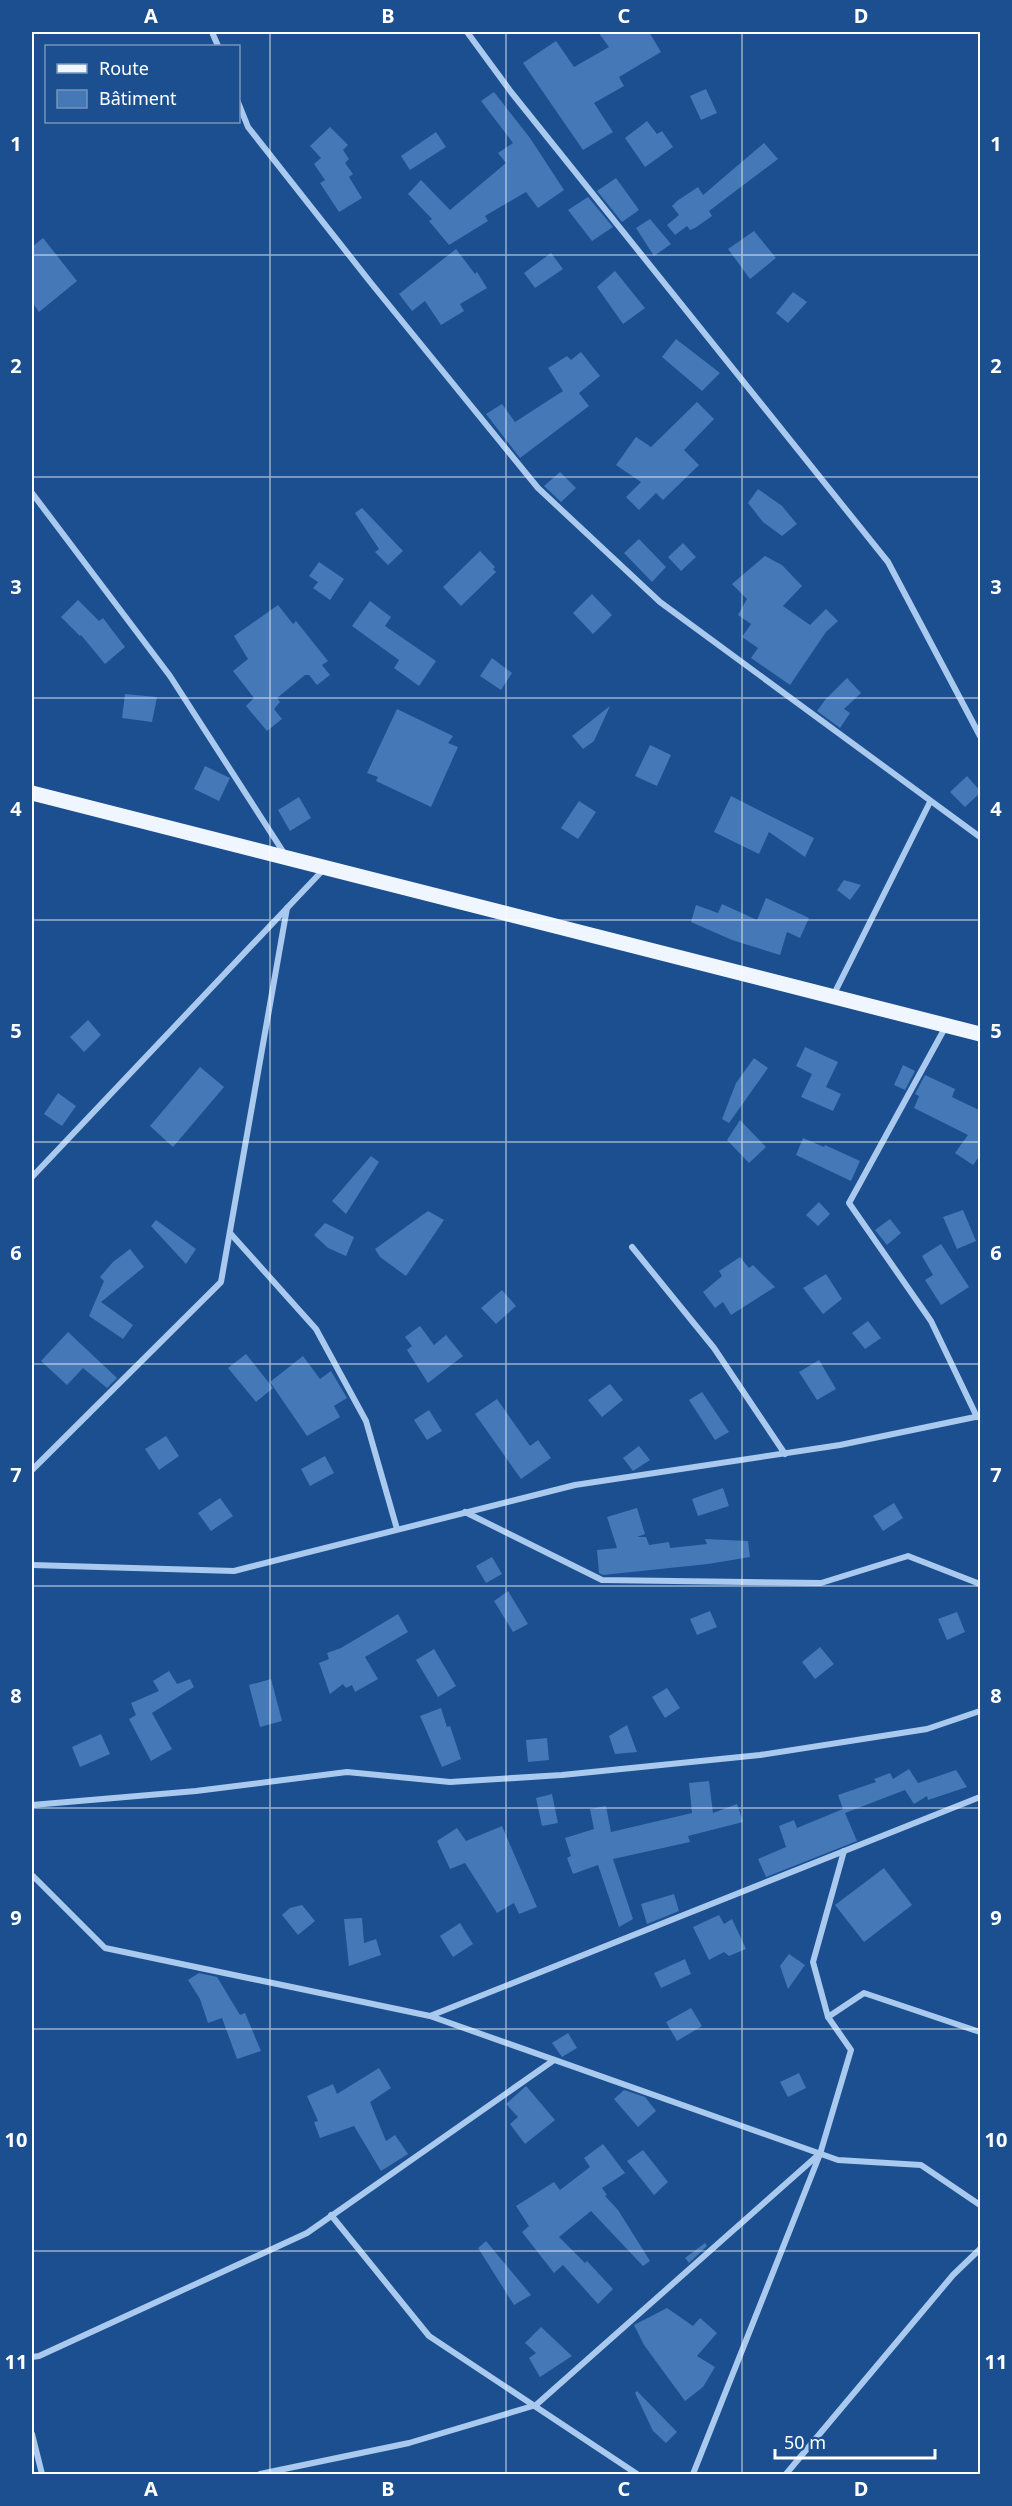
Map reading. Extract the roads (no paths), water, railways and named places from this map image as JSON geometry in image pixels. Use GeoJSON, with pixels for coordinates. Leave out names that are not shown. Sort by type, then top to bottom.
{"type":"FeatureCollection","features":[{"type":"Feature","properties":{"kind":"main road"},"geometry":{"type":"LineString","coordinates":[[32,793],[981,1034]]}},
{"type":"Feature","properties":{"kind":"street"},"geometry":{"type":"LineString","coordinates":[[467,32],[518,101],[888,562],[981,736]]}},
{"type":"Feature","properties":{"kind":"street"},"geometry":{"type":"LineString","coordinates":[[240,107],[248,127],[537,488],[660,602],[930,802],[981,837]]}},
{"type":"Feature","properties":{"kind":"street"},"geometry":{"type":"LineString","coordinates":[[32,493],[170,676],[285,856]]}},
{"type":"Feature","properties":{"kind":"street"},"geometry":{"type":"LineString","coordinates":[[833,996],[930,802]]}},
{"type":"Feature","properties":{"kind":"street"},"geometry":{"type":"LineString","coordinates":[[32,1177],[327,867]]}},
{"type":"Feature","properties":{"kind":"street"},"geometry":{"type":"LineString","coordinates":[[32,1470],[221,1282],[287,908]]}},
{"type":"Feature","properties":{"kind":"street"},"geometry":{"type":"LineString","coordinates":[[32,1565],[234,1571],[575,1485],[840,1445],[979,1416],[931,1321],[849,1203],[946,1025]]}},
{"type":"Feature","properties":{"kind":"street"},"geometry":{"type":"LineString","coordinates":[[230,1233],[316,1329],[366,1421],[397,1529]]}},
{"type":"Feature","properties":{"kind":"street"},"geometry":{"type":"LineString","coordinates":[[632,1247],[714,1348],[785,1454]]}},
{"type":"Feature","properties":{"kind":"street"},"geometry":{"type":"LineString","coordinates":[[465,1512],[602,1580],[821,1583],[908,1556],[981,1584]]}},
{"type":"Feature","properties":{"kind":"street"},"geometry":{"type":"LineString","coordinates":[[32,1805],[196,1791],[347,1772],[450,1782],[562,1776],[760,1755],[927,1729],[981,1711]]}},
{"type":"Feature","properties":{"kind":"street"},"geometry":{"type":"LineString","coordinates":[[430,2016],[981,1797]]}},
{"type":"Feature","properties":{"kind":"street"},"geometry":{"type":"LineString","coordinates":[[693,2475],[820,2154],[851,2050],[828,2017],[813,1962],[844,1851]]}},
{"type":"Feature","properties":{"kind":"street"},"geometry":{"type":"LineString","coordinates":[[32,1875],[105,1948],[430,2016],[838,2160],[921,2165],[981,2205]]}},
{"type":"Feature","properties":{"kind":"street"},"geometry":{"type":"LineString","coordinates":[[828,2017],[864,1993],[981,2032]]}},
{"type":"Feature","properties":{"kind":"street"},"geometry":{"type":"LineString","coordinates":[[32,2357],[307,2233],[554,2060]]}},
{"type":"Feature","properties":{"kind":"street"},"geometry":{"type":"LineString","coordinates":[[260,2475],[409,2443],[536,2405],[820,2154]]}},
{"type":"Feature","properties":{"kind":"street"},"geometry":{"type":"LineString","coordinates":[[331,2216],[429,2336],[536,2405],[637,2475]]}},
{"type":"Feature","properties":{"kind":"street"},"geometry":{"type":"LineString","coordinates":[[786,2475],[953,2274],[981,2249]]}},
{"type":"Feature","properties":{"kind":"street"},"geometry":{"type":"LineString","coordinates":[[32,2434],[42,2475]]}}]}
